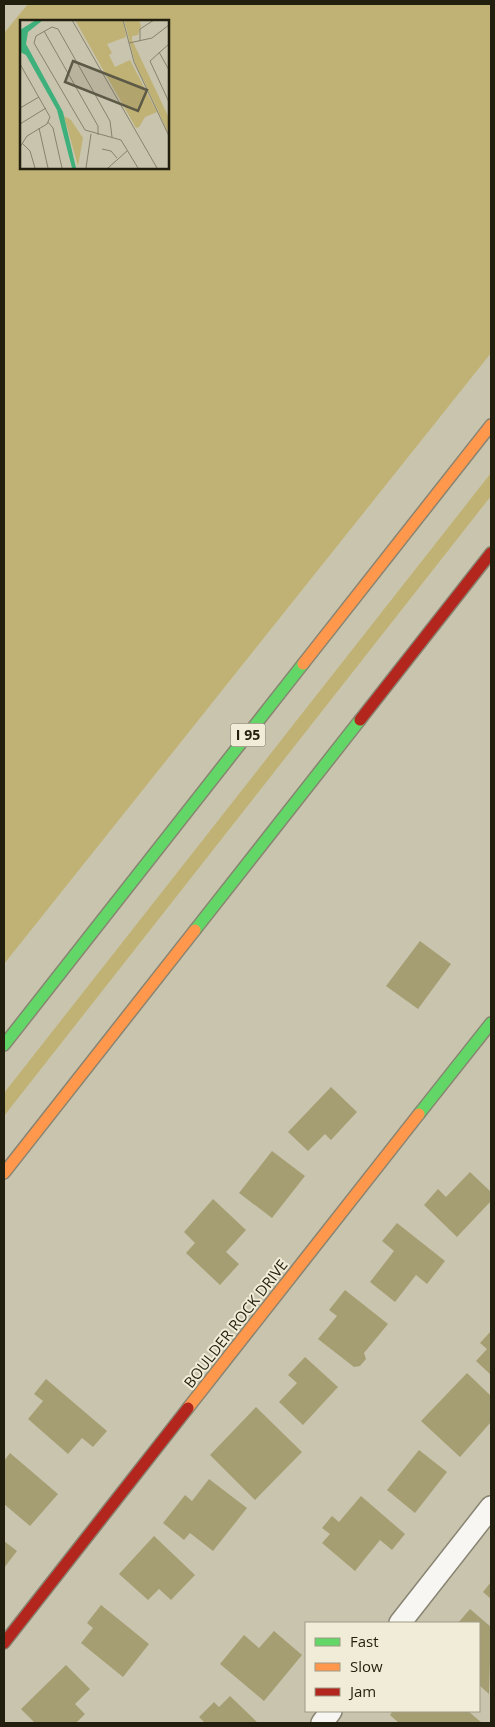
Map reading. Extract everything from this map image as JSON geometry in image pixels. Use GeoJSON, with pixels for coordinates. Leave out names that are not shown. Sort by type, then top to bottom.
{"type":"FeatureCollection","features":[{"type":"Feature","properties":{"kind":"main road","name":"I 95"},"geometry":{"type":"LineString","coordinates":[[4,1045],[491,425]]}},
{"type":"Feature","properties":{"kind":"main road"},"geometry":{"type":"LineString","coordinates":[[4,1173],[491,553]]}},
{"type":"Feature","properties":{"kind":"main road","name":"BOULDER ROCK DRIVE"},"geometry":{"type":"LineString","coordinates":[[4,1643],[491,1023]]}},
{"type":"Feature","properties":{"kind":"street"},"geometry":{"type":"LineString","coordinates":[[401,1622],[491,1507]]}},
{"type":"Feature","properties":{"kind":"street"},"geometry":{"type":"LineString","coordinates":[[322,1723],[331,1712]]}},
{"type":"Feature","properties":{"kind":"shaded area"},"geometry":{"type":"Polygon","coordinates":[[[28,4],[491,4],[491,353],[4,964],[4,33],[28,4]]]}},
{"type":"Feature","properties":{"kind":"shaded area"},"geometry":{"type":"Polygon","coordinates":[[[491,473],[491,496],[4,1116],[4,1093],[491,473]]]}},
{"type":"Feature","properties":{"kind":"building"},"geometry":{"type":"Polygon","coordinates":[[[420,941],[451,964],[418,1009],[386,986],[420,941]]]}},
{"type":"Feature","properties":{"kind":"building"},"geometry":{"type":"Polygon","coordinates":[[[331,1087],[357,1112],[331,1140],[325,1134],[308,1151],[288,1132],[331,1087]]]}},
{"type":"Feature","properties":{"kind":"building"},"geometry":{"type":"Polygon","coordinates":[[[272,1151],[305,1176],[272,1218],[239,1193],[272,1151]]]}},
{"type":"Feature","properties":{"kind":"building"},"geometry":{"type":"Polygon","coordinates":[[[470,1172],[491,1192],[491,1201],[457,1237],[424,1205],[438,1189],[446,1197],[470,1172]]]}},
{"type":"Feature","properties":{"kind":"building"},"geometry":{"type":"Polygon","coordinates":[[[213,1199],[246,1230],[226,1252],[239,1264],[220,1285],[186,1253],[195,1243],[184,1232],[213,1199]]]}},
{"type":"Feature","properties":{"kind":"building"},"geometry":{"type":"Polygon","coordinates":[[[397,1223],[445,1261],[427,1284],[416,1275],[395,1302],[370,1282],[394,1251],[382,1241],[397,1223]]]}},
{"type":"Feature","properties":{"kind":"building"},"geometry":{"type":"Polygon","coordinates":[[[345,1290],[388,1324],[364,1353],[366,1359],[360,1366],[354,1367],[318,1339],[337,1316],[329,1310],[345,1290]]]}},
{"type":"Feature","properties":{"kind":"building"},"geometry":{"type":"Polygon","coordinates":[[[491,1331],[491,1375],[476,1361],[487,1349],[480,1343],[491,1331]]]}},
{"type":"Feature","properties":{"kind":"building"},"geometry":{"type":"Polygon","coordinates":[[[305,1357],[338,1387],[303,1425],[279,1402],[297,1383],[288,1375],[305,1357]]]}},
{"type":"Feature","properties":{"kind":"building"},"geometry":{"type":"Polygon","coordinates":[[[467,1373],[491,1396],[491,1422],[460,1457],[421,1421],[467,1373]]]}},
{"type":"Feature","properties":{"kind":"building"},"geometry":{"type":"Polygon","coordinates":[[[46,1379],[107,1431],[93,1447],[82,1438],[68,1454],[28,1419],[43,1401],[34,1394],[46,1379]]]}},
{"type":"Feature","properties":{"kind":"building"},"geometry":{"type":"Polygon","coordinates":[[[256,1407],[302,1452],[255,1500],[210,1455],[256,1407]]]}},
{"type":"Feature","properties":{"kind":"building"},"geometry":{"type":"Polygon","coordinates":[[[419,1450],[447,1472],[415,1513],[387,1490],[419,1450]]]}},
{"type":"Feature","properties":{"kind":"building"},"geometry":{"type":"Polygon","coordinates":[[[10,1453],[58,1494],[30,1526],[4,1504],[4,1461],[10,1453]]]}},
{"type":"Feature","properties":{"kind":"building"},"geometry":{"type":"Polygon","coordinates":[[[209,1479],[247,1508],[213,1551],[190,1533],[184,1540],[163,1523],[185,1495],[192,1501],[209,1479]]]}},
{"type":"Feature","properties":{"kind":"building"},"geometry":{"type":"Polygon","coordinates":[[[361,1496],[405,1534],[392,1550],[380,1540],[355,1571],[322,1543],[330,1534],[322,1528],[332,1516],[339,1522],[361,1496]]]}},
{"type":"Feature","properties":{"kind":"building"},"geometry":{"type":"Polygon","coordinates":[[[154,1536],[195,1575],[171,1600],[159,1589],[148,1600],[119,1574],[154,1536]]]}},
{"type":"Feature","properties":{"kind":"building"},"geometry":{"type":"Polygon","coordinates":[[[4,1541],[17,1551],[4,1568],[4,1541]]]}},
{"type":"Feature","properties":{"kind":"building"},"geometry":{"type":"Polygon","coordinates":[[[491,1582],[491,1599],[483,1592],[491,1582]]]}},
{"type":"Feature","properties":{"kind":"building"},"geometry":{"type":"Polygon","coordinates":[[[101,1605],[149,1644],[123,1677],[81,1643],[93,1628],[87,1623],[101,1605]]]}},
{"type":"Feature","properties":{"kind":"building"},"geometry":{"type":"Polygon","coordinates":[[[470,1609],[491,1627],[489,1694],[480,1686],[480,1622],[459,1622],[470,1609]]]}},
{"type":"Feature","properties":{"kind":"building"},"geometry":{"type":"Polygon","coordinates":[[[274,1631],[302,1655],[264,1701],[220,1664],[244,1635],[259,1648],[274,1631]]]}},
{"type":"Feature","properties":{"kind":"building"},"geometry":{"type":"Polygon","coordinates":[[[66,1665],[90,1689],[75,1704],[85,1714],[76,1723],[35,1723],[21,1709],[66,1665]]]}},
{"type":"Feature","properties":{"kind":"building"},"geometry":{"type":"Polygon","coordinates":[[[230,1696],[258,1723],[205,1723],[199,1717],[214,1702],[219,1707],[230,1696]]]}},
{"type":"Feature","properties":{"kind":"building"},"geometry":{"type":"Polygon","coordinates":[[[392,1712],[469,1712],[482,1723],[399,1723],[390,1715],[392,1712]]]}},
{"type":"Feature","properties":{"kind":"traffic: fast"},"geometry":{"type":"LineString","coordinates":[[4,1045],[303,664]]}},
{"type":"Feature","properties":{"kind":"traffic: fast"},"geometry":{"type":"LineString","coordinates":[[195,930],[360,720]]}},
{"type":"Feature","properties":{"kind":"traffic: fast"},"geometry":{"type":"LineString","coordinates":[[419,1114],[491,1023]]}},
{"type":"Feature","properties":{"kind":"traffic: slow"},"geometry":{"type":"LineString","coordinates":[[303,664],[491,425]]}},
{"type":"Feature","properties":{"kind":"traffic: slow"},"geometry":{"type":"LineString","coordinates":[[4,1173],[195,930]]}},
{"type":"Feature","properties":{"kind":"traffic: slow"},"geometry":{"type":"LineString","coordinates":[[188,1408],[419,1114]]}},
{"type":"Feature","properties":{"kind":"traffic: jam"},"geometry":{"type":"LineString","coordinates":[[360,720],[491,553]]}},
{"type":"Feature","properties":{"kind":"traffic: jam"},"geometry":{"type":"LineString","coordinates":[[4,1643],[188,1408]]}}]}
